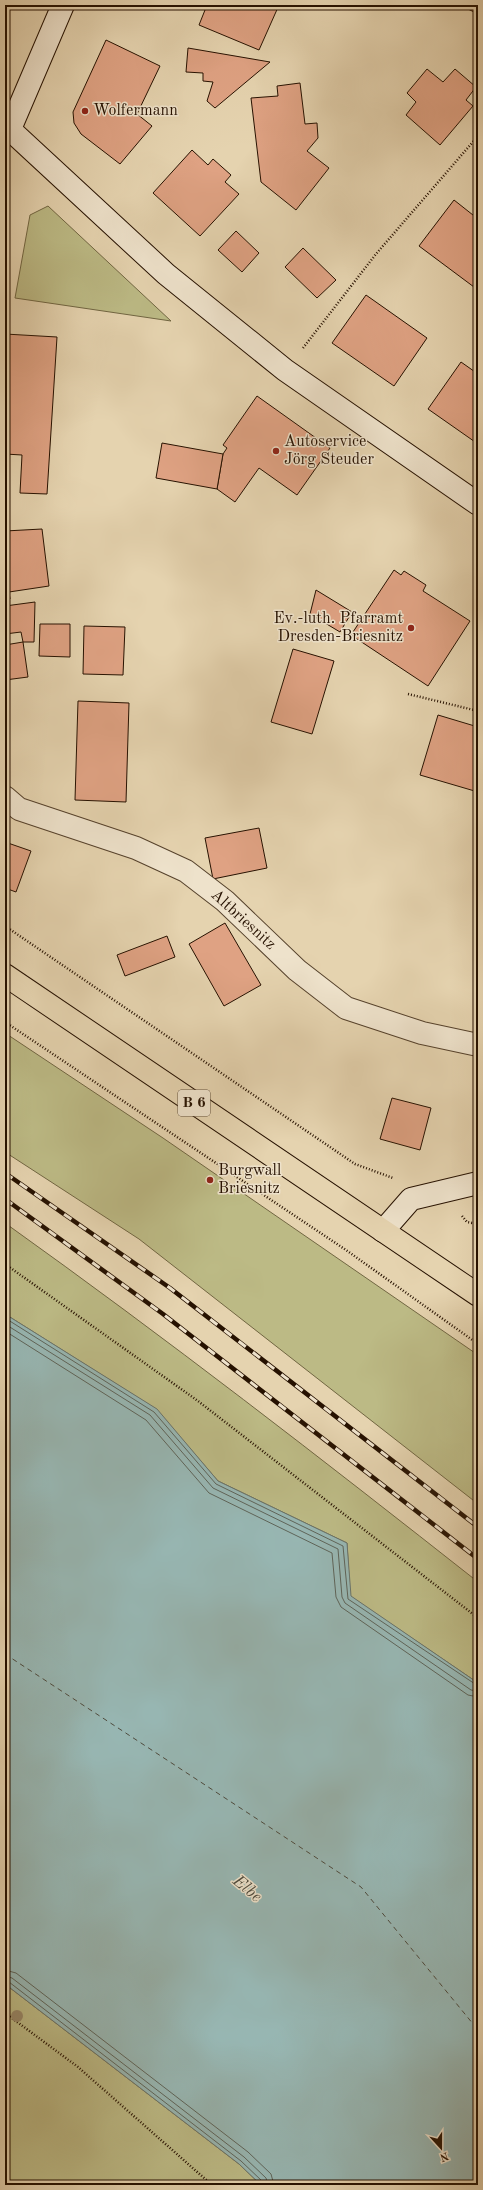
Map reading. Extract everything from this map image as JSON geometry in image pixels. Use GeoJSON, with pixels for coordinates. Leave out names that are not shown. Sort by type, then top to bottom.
{"type":"FeatureCollection","features":[{"type":"Feature","properties":{"kind":"main road","name":"B 6"},"geometry":{"type":"LineString","coordinates":[[5,975],[478,1295]]}},
{"type":"Feature","properties":{"kind":"street"},"geometry":{"type":"LineString","coordinates":[[63,5],[7,130],[166,274],[285,370],[478,504]]}},
{"type":"Feature","properties":{"kind":"street","name":"Altbriesnitz"},"geometry":{"type":"LineString","coordinates":[[5,797],[19,809],[136,848],[186,871],[225,901],[297,970],[346,1008],[422,1033],[478,1045]]}},
{"type":"Feature","properties":{"kind":"street"},"geometry":{"type":"LineString","coordinates":[[383,1231],[411,1199],[478,1184]]}},
{"type":"Feature","properties":{"kind":"path"},"geometry":{"type":"LineString","coordinates":[[285,370],[376,254],[478,136]]}},
{"type":"Feature","properties":{"kind":"path"},"geometry":{"type":"LineString","coordinates":[[408,694],[478,711]]}},
{"type":"Feature","properties":{"kind":"path"},"geometry":{"type":"LineString","coordinates":[[5,926],[356,1164],[396,1179]]}},
{"type":"Feature","properties":{"kind":"path"},"geometry":{"type":"LineString","coordinates":[[5,1022],[346,1250],[478,1344]]}},
{"type":"Feature","properties":{"kind":"path"},"geometry":{"type":"LineString","coordinates":[[459,1212],[467,1222],[478,1224]]}},
{"type":"Feature","properties":{"kind":"path"},"geometry":{"type":"LineString","coordinates":[[5,1264],[198,1401],[478,1618]]}},
{"type":"Feature","properties":{"kind":"path"},"geometry":{"type":"LineString","coordinates":[[5,2013],[78,2067],[212,2185]]}},
{"type":"Feature","properties":{"kind":"shaded area"},"geometry":{"type":"Polygon","coordinates":[[[48,206],[171,321],[15,298],[30,215],[48,206]]]}},
{"type":"Feature","properties":{"kind":"shaded area"},"geometry":{"type":"Polygon","coordinates":[[[5,1033],[163,1138],[478,1355],[478,1504],[139,1239],[5,1152],[5,1033]]]}},
{"type":"Feature","properties":{"kind":"shaded area"},"geometry":{"type":"Polygon","coordinates":[[[5,1223],[125,1310],[361,1490],[478,1582],[478,1683],[350,1596],[347,1543],[218,1481],[156,1409],[5,1314],[5,1223]]]}},
{"type":"Feature","properties":{"kind":"shaded area"},"geometry":{"type":"Polygon","coordinates":[[[5,1984],[239,2164],[261,2185],[5,2185],[5,1984]]]}},
{"type":"Feature","properties":{"kind":"water","name":"Elbe"},"geometry":{"type":"Polygon","coordinates":[[[5,1314],[157,1409],[218,1481],[347,1543],[351,1596],[478,1683],[478,2185],[261,2185],[239,2164],[5,1984],[5,1314]]]}},
{"type":"Feature","properties":{"kind":"building"},"geometry":{"type":"Polygon","coordinates":[[[5,5],[10,5],[5,17],[5,5]]]}},
{"type":"Feature","properties":{"kind":"building"},"geometry":{"type":"Polygon","coordinates":[[[207,5],[279,5],[259,50],[199,25],[207,5]]]}},
{"type":"Feature","properties":{"kind":"building"},"geometry":{"type":"Polygon","coordinates":[[[460,5],[478,5],[478,14],[460,5]]]}},
{"type":"Feature","properties":{"kind":"building"},"geometry":{"type":"Polygon","coordinates":[[[106,40],[160,66],[137,114],[152,126],[120,164],[81,134],[74,123],[73,112],[106,40]]]}},
{"type":"Feature","properties":{"kind":"building"},"geometry":{"type":"Polygon","coordinates":[[[188,48],[270,62],[215,108],[207,101],[213,82],[203,81],[203,73],[186,72],[188,48]]]}},
{"type":"Feature","properties":{"kind":"building"},"geometry":{"type":"Polygon","coordinates":[[[427,69],[443,82],[455,69],[476,87],[466,100],[473,106],[440,145],[406,115],[416,102],[407,93],[427,69]]]}},
{"type":"Feature","properties":{"kind":"building"},"geometry":{"type":"Polygon","coordinates":[[[300,83],[305,124],[317,123],[318,138],[307,151],[329,168],[296,210],[261,182],[251,98],[278,96],[277,86],[300,83]]]}},
{"type":"Feature","properties":{"kind":"building"},"geometry":{"type":"Polygon","coordinates":[[[192,150],[208,165],[213,159],[231,175],[225,182],[239,194],[200,236],[153,193],[192,150]]]}},
{"type":"Feature","properties":{"kind":"building"},"geometry":{"type":"Polygon","coordinates":[[[454,200],[478,219],[478,290],[419,246],[454,200]]]}},
{"type":"Feature","properties":{"kind":"building"},"geometry":{"type":"Polygon","coordinates":[[[236,231],[259,253],[242,272],[218,250],[236,231]]]}},
{"type":"Feature","properties":{"kind":"building"},"geometry":{"type":"Polygon","coordinates":[[[303,248],[336,280],[317,298],[285,267],[303,248]]]}},
{"type":"Feature","properties":{"kind":"building"},"geometry":{"type":"Polygon","coordinates":[[[366,295],[427,338],[394,386],[332,343],[366,295]]]}},
{"type":"Feature","properties":{"kind":"building"},"geometry":{"type":"Polygon","coordinates":[[[5,334],[57,337],[47,494],[20,493],[22,455],[5,454],[5,334]]]}},
{"type":"Feature","properties":{"kind":"building"},"geometry":{"type":"Polygon","coordinates":[[[461,362],[478,374],[478,444],[428,409],[461,362]]]}},
{"type":"Feature","properties":{"kind":"building","name":"Autoservice Jörg Steuder"},"geometry":{"type":"Polygon","coordinates":[[[257,396],[330,448],[297,495],[259,468],[235,502],[217,489],[223,454],[227,448],[223,445],[257,396]]]}},
{"type":"Feature","properties":{"kind":"building"},"geometry":{"type":"Polygon","coordinates":[[[162,443],[223,454],[217,489],[156,478],[162,443]]]}},
{"type":"Feature","properties":{"kind":"building"},"geometry":{"type":"Polygon","coordinates":[[[42,529],[49,586],[9,592],[10,599],[5,600],[5,531],[42,529]]]}},
{"type":"Feature","properties":{"kind":"building","name":"Ev.-luth. Pfarramt Dresden-Briesnitz"},"geometry":{"type":"Polygon","coordinates":[[[394,570],[401,575],[404,571],[426,585],[423,591],[470,621],[428,686],[351,635],[394,570]]]}},
{"type":"Feature","properties":{"kind":"building"},"geometry":{"type":"Polygon","coordinates":[[[316,590],[352,612],[340,632],[310,614],[316,590]]]}},
{"type":"Feature","properties":{"kind":"building"},"geometry":{"type":"Polygon","coordinates":[[[35,602],[34,642],[23,642],[21,632],[5,634],[5,606],[35,602]]]}},
{"type":"Feature","properties":{"kind":"building"},"geometry":{"type":"Polygon","coordinates":[[[40,624],[70,624],[70,657],[39,656],[40,624]]]}},
{"type":"Feature","properties":{"kind":"building"},"geometry":{"type":"Polygon","coordinates":[[[84,626],[125,627],[123,675],[83,674],[84,626]]]}},
{"type":"Feature","properties":{"kind":"building"},"geometry":{"type":"Polygon","coordinates":[[[23,642],[28,677],[5,680],[5,645],[23,642]]]}},
{"type":"Feature","properties":{"kind":"building"},"geometry":{"type":"Polygon","coordinates":[[[293,649],[334,661],[312,734],[271,722],[293,649]]]}},
{"type":"Feature","properties":{"kind":"building"},"geometry":{"type":"Polygon","coordinates":[[[78,701],[129,703],[126,802],[75,800],[78,701]]]}},
{"type":"Feature","properties":{"kind":"building"},"geometry":{"type":"Polygon","coordinates":[[[438,715],[478,727],[478,792],[420,775],[438,715]]]}},
{"type":"Feature","properties":{"kind":"building"},"geometry":{"type":"Polygon","coordinates":[[[259,828],[267,868],[213,879],[205,838],[259,828]]]}},
{"type":"Feature","properties":{"kind":"building"},"geometry":{"type":"Polygon","coordinates":[[[5,842],[31,851],[16,892],[5,888],[5,842]]]}},
{"type":"Feature","properties":{"kind":"building"},"geometry":{"type":"Polygon","coordinates":[[[225,923],[261,985],[224,1006],[189,944],[225,923]]]}},
{"type":"Feature","properties":{"kind":"building"},"geometry":{"type":"Polygon","coordinates":[[[167,936],[175,957],[125,976],[117,955],[167,936]]]}},
{"type":"Feature","properties":{"kind":"building"},"geometry":{"type":"Polygon","coordinates":[[[392,1098],[431,1108],[420,1150],[380,1139],[392,1098]]]}},
{"type":"Feature","properties":{"kind":"ferry route"},"geometry":{"type":"LineString","coordinates":[[5,1654],[361,1887],[478,2030]]}},
{"type":"Feature","properties":{"kind":"railway"},"geometry":{"type":"LineString","coordinates":[[5,1173],[170,1288],[478,1527]]}},
{"type":"Feature","properties":{"kind":"railway"},"geometry":{"type":"LineString","coordinates":[[5,1199],[163,1314],[478,1559]]}},
{"type":"Feature","properties":{"kind":"place","name":"Wolfermann"},"geometry":{"type":"Point","coordinates":[85,111]}},
{"type":"Feature","properties":{"kind":"place","name":"Autoservice Jörg Steuder"},"geometry":{"type":"Point","coordinates":[276,451]}},
{"type":"Feature","properties":{"kind":"place","name":"Ev.-luth. Pfarramt Dresden-Briesnitz"},"geometry":{"type":"Point","coordinates":[411,628]}},
{"type":"Feature","properties":{"kind":"place","name":"Burgwall Briesnitz"},"geometry":{"type":"Point","coordinates":[210,1180]}}]}
